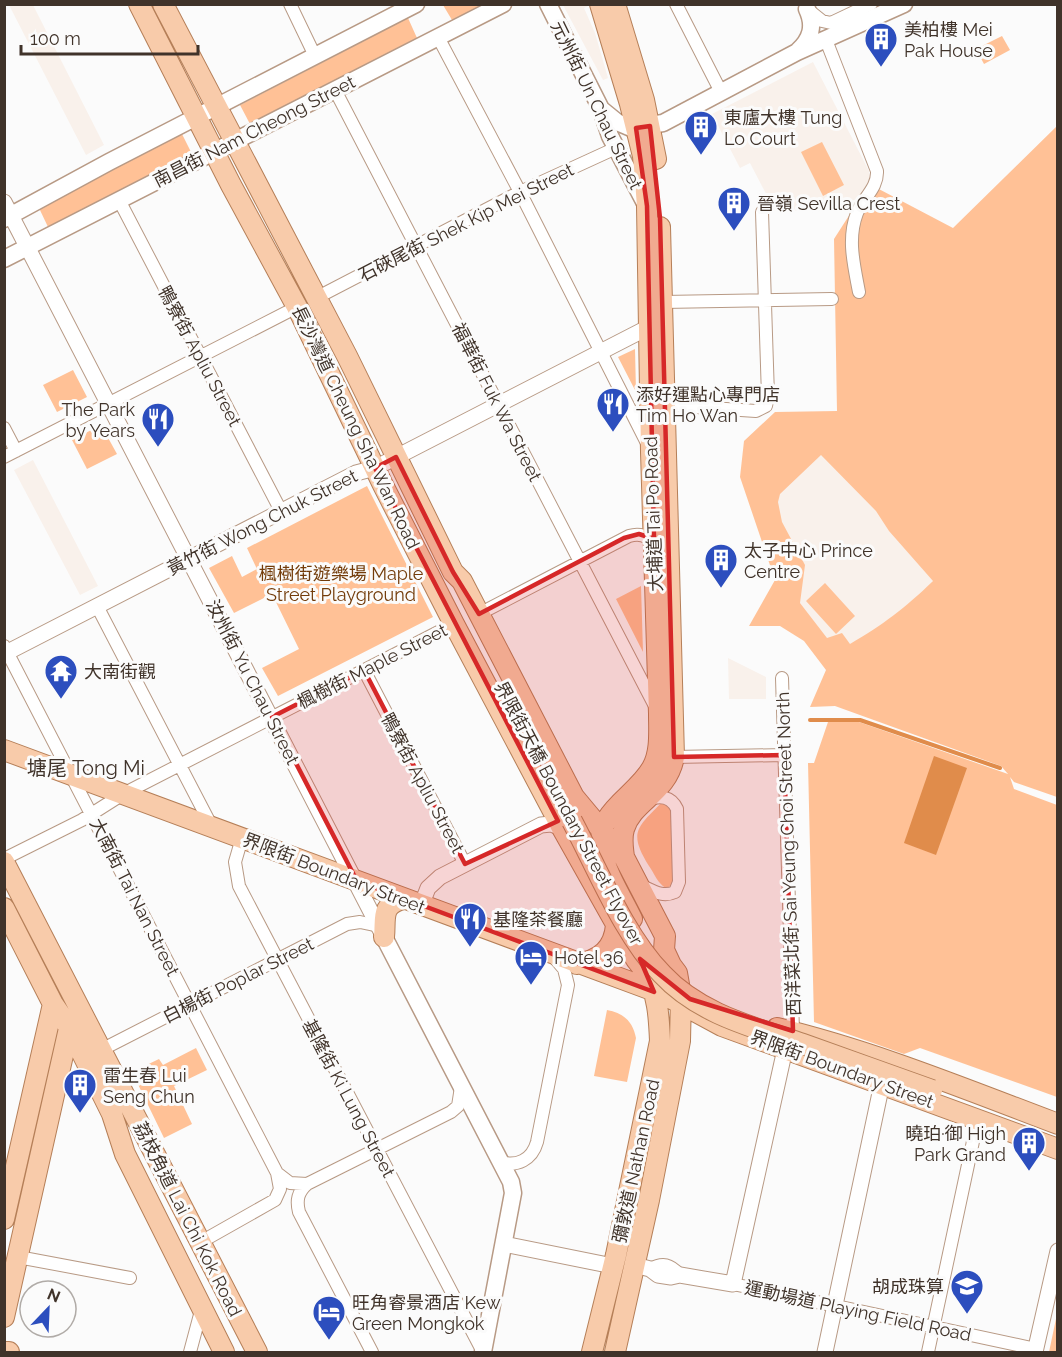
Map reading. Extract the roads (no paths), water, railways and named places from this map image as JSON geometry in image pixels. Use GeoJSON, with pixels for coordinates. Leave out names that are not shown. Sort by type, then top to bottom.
{"type":"FeatureCollection","features":[{"type":"Feature","properties":{"kind":"main road","name":"長沙灣道 Cheung Sha Wan Road"},"geometry":{"type":"LineString","coordinates":[[139,4],[214,152],[297,307],[454,624],[562,828],[634,956],[645,970]]}},
{"type":"Feature","properties":{"kind":"main road","name":"長沙灣道 Cheung Sha Wan Road"},"geometry":{"type":"LineString","coordinates":[[163,4],[396,457],[451,579],[462,581],[574,797],[624,857],[665,936],[677,952],[677,973],[670,997]]}},
{"type":"Feature","properties":{"kind":"main road","name":"南昌街 Nam Cheong Street"},"geometry":{"type":"LineString","coordinates":[[7,212],[198,118],[416,4]]}},
{"type":"Feature","properties":{"kind":"main road","name":"南昌街 Nam Cheong Street"},"geometry":{"type":"LineString","coordinates":[[4,259],[236,143],[503,4]]}},
{"type":"Feature","properties":{"kind":"main road","name":"元州街 Un Chau Street"},"geometry":{"type":"LineString","coordinates":[[548,4],[601,109],[616,148],[647,206]]}},
{"type":"Feature","properties":{"kind":"main road","name":"大埔道 Tai Po Road"},"geometry":{"type":"LineString","coordinates":[[600,4],[657,168],[666,405],[674,757],[665,781],[626,825],[622,838],[624,857]]}},
{"type":"Feature","properties":{"kind":"main road","name":"大埔道 Tai Po Road"},"geometry":{"type":"LineString","coordinates":[[602,831],[615,807],[651,770],[658,748],[659,714],[651,452],[647,206],[643,127],[615,4]]}},
{"type":"Feature","properties":{"kind":"main road"},"geometry":{"type":"LineString","coordinates":[[601,109],[623,125],[643,127],[663,123],[797,52],[904,4]]}},
{"type":"Feature","properties":{"kind":"main road"},"geometry":{"type":"LineString","coordinates":[[797,52],[806,42],[812,30],[813,22],[806,7]]}},
{"type":"Feature","properties":{"kind":"main road","name":"界限街天橋 Boundary Street Flyover"},"geometry":{"type":"LineString","coordinates":[[451,579],[622,917],[650,960],[672,985],[695,1002],[728,1018],[1058,1137]]}},
{"type":"Feature","properties":{"kind":"main road","name":"界限街 Boundary Street"},"geometry":{"type":"LineString","coordinates":[[4,750],[670,997],[722,1026],[789,1040],[881,1083],[1058,1149]]}},
{"type":"Feature","properties":{"kind":"main road"},"geometry":{"type":"LineString","coordinates":[[602,831],[604,861],[635,927],[645,957],[645,970]]}},
{"type":"Feature","properties":{"kind":"main road","name":"荔枝角道 Lai Chi Kok Road"},"geometry":{"type":"LineString","coordinates":[[4,861],[77,1001],[252,1351]]}},
{"type":"Feature","properties":{"kind":"main road"},"geometry":{"type":"LineString","coordinates":[[382,932],[386,911],[392,904],[412,902]]}},
{"type":"Feature","properties":{"kind":"main road","name":"荔枝角道 Lai Chi Kok Road"},"geometry":{"type":"LineString","coordinates":[[4,908],[53,1004],[69,1027],[112,1114],[125,1154],[225,1353]]}},
{"type":"Feature","properties":{"kind":"main road"},"geometry":{"type":"LineString","coordinates":[[577,964],[605,953],[615,935],[616,925]]}},
{"type":"Feature","properties":{"kind":"main road","name":"汝州街 Yu Chau Street"},"geometry":{"type":"LineString","coordinates":[[382,932],[511,1182],[513,1193],[483,1352]]}},
{"type":"Feature","properties":{"kind":"main road","name":"彌敦道 Nathan Road"},"geometry":{"type":"LineString","coordinates":[[615,1353],[642,1267],[682,1025],[670,997],[645,970]]}},
{"type":"Feature","properties":{"kind":"main road","name":"彌敦道 Nathan Road"},"geometry":{"type":"LineString","coordinates":[[592,1353],[613,1266],[660,1041],[660,1018],[670,997]]}},
{"type":"Feature","properties":{"kind":"main road"},"geometry":{"type":"LineString","coordinates":[[4,1317],[69,1027],[77,1001]]}},
{"type":"Feature","properties":{"kind":"main road"},"geometry":{"type":"LineString","coordinates":[[4,1219],[53,1004]]}},
{"type":"Feature","properties":{"kind":"main road","name":"界限街 Boundary Street"},"geometry":{"type":"LineString","coordinates":[[789,1040],[815,1036],[1058,1124]]}},
{"type":"Feature","properties":{"kind":"main road","name":"荔枝角道 Lai Chi Kok Road"},"geometry":{"type":"LineString","coordinates":[[112,1114],[139,1148],[252,1351]]}},
{"type":"Feature","properties":{"kind":"street"},"geometry":{"type":"LineString","coordinates":[[290,4],[315,56]]}},
{"type":"Feature","properties":{"kind":"street"},"geometry":{"type":"LineString","coordinates":[[676,4],[721,92]]}},
{"type":"Feature","properties":{"kind":"street"},"geometry":{"type":"LineString","coordinates":[[806,7],[827,23],[871,4]]}},
{"type":"Feature","properties":{"kind":"street"},"geometry":{"type":"LineString","coordinates":[[438,37],[520,192],[651,452]]}},
{"type":"Feature","properties":{"kind":"street"},"geometry":{"type":"LineString","coordinates":[[826,40],[877,171],[876,183],[858,211],[851,243],[860,274],[859,292]]}},
{"type":"Feature","properties":{"kind":"street","name":"福華街 Fuk Wa Street"},"geometry":{"type":"LineString","coordinates":[[335,90],[659,714]]}},
{"type":"Feature","properties":{"kind":"street","name":"石硤尾街 Shek Kip Mei Street"},"geometry":{"type":"LineString","coordinates":[[316,298],[520,192],[616,148]]}},
{"type":"Feature","properties":{"kind":"street","name":"鴨寮街 Apliu Street"},"geometry":{"type":"LineString","coordinates":[[119,200],[281,511]]}},
{"type":"Feature","properties":{"kind":"street","name":"汝州街 Yu Chau Street"},"geometry":{"type":"LineString","coordinates":[[7,212],[382,932]]}},
{"type":"Feature","properties":{"kind":"street"},"geometry":{"type":"LineString","coordinates":[[666,405],[756,411],[766,406],[768,396],[762,212]]}},
{"type":"Feature","properties":{"kind":"street"},"geometry":{"type":"LineString","coordinates":[[663,302],[832,299]]}},
{"type":"Feature","properties":{"kind":"street"},"geometry":{"type":"LineString","coordinates":[[4,457],[297,307]]}},
{"type":"Feature","properties":{"kind":"street","name":"黃竹街 Wong Chuk Street"},"geometry":{"type":"LineString","coordinates":[[6,651],[356,473],[375,468],[649,327]]}},
{"type":"Feature","properties":{"kind":"street"},"geometry":{"type":"LineString","coordinates":[[4,428],[16,451]]}},
{"type":"Feature","properties":{"kind":"street"},"geometry":{"type":"LineString","coordinates":[[479,614],[579,561],[634,535],[644,536],[654,546]]}},
{"type":"Feature","properties":{"kind":"street"},"geometry":{"type":"LineString","coordinates":[[97,606],[212,827]]}},
{"type":"Feature","properties":{"kind":"street","name":"楓樹街 Maple Street"},"geometry":{"type":"LineString","coordinates":[[4,861],[93,814],[123,794],[454,624]]}},
{"type":"Feature","properties":{"kind":"street","name":"大南街 Tai Nan Street"},"geometry":{"type":"LineString","coordinates":[[6,651],[93,814],[277,1173]]}},
{"type":"Feature","properties":{"kind":"street","name":"鴨寮街 Apliu Street"},"geometry":{"type":"LineString","coordinates":[[364,670],[465,864]]}},
{"type":"Feature","properties":{"kind":"street","name":"西洋菜北街 Sai Yeung Choi Street North"},"geometry":{"type":"LineString","coordinates":[[733,1284],[789,1040],[782,678]]}},
{"type":"Feature","properties":{"kind":"street"},"geometry":{"type":"LineString","coordinates":[[674,757],[784,755]]}},
{"type":"Feature","properties":{"kind":"street"},"geometry":{"type":"LineString","coordinates":[[640,885],[660,894],[669,895],[675,892],[679,882],[677,809],[671,800],[664,797],[658,796],[647,800]]}},
{"type":"Feature","properties":{"kind":"street"},"geometry":{"type":"LineString","coordinates":[[412,902],[433,882],[541,825],[551,824],[562,828]]}},
{"type":"Feature","properties":{"kind":"street","name":"基隆街 Ki Lung Street"},"geometry":{"type":"LineString","coordinates":[[242,838],[235,862],[236,878],[483,1352]]}},
{"type":"Feature","properties":{"kind":"street","name":"白楊街 Poplar Street"},"geometry":{"type":"LineString","coordinates":[[101,1050],[347,924],[360,922],[382,932]]}},
{"type":"Feature","properties":{"kind":"street"},"geometry":{"type":"LineString","coordinates":[[500,1162],[509,1164],[526,1160],[532,1155],[537,1142],[567,985],[564,969],[553,955]]}},
{"type":"Feature","properties":{"kind":"street"},"geometry":{"type":"LineString","coordinates":[[825,1353],[881,1083],[885,1071],[901,1066]]}},
{"type":"Feature","properties":{"kind":"street"},"geometry":{"type":"LineString","coordinates":[[372,1353],[299,1212],[297,1199],[299,1193],[307,1184],[455,1109],[460,1101],[461,1087]]}},
{"type":"Feature","properties":{"kind":"street"},"geometry":{"type":"LineString","coordinates":[[928,1353],[978,1118]]}},
{"type":"Feature","properties":{"kind":"street"},"geometry":{"type":"LineString","coordinates":[[277,1173],[290,1183],[307,1184]]}},
{"type":"Feature","properties":{"kind":"street"},"geometry":{"type":"LineString","coordinates":[[199,1243],[275,1200],[280,1189],[277,1173]]}},
{"type":"Feature","properties":{"kind":"street"},"geometry":{"type":"LineString","coordinates":[[504,1244],[613,1266]]}},
{"type":"Feature","properties":{"kind":"street"},"geometry":{"type":"LineString","coordinates":[[1036,1351],[1058,1251]]}},
{"type":"Feature","properties":{"kind":"street"},"geometry":{"type":"LineString","coordinates":[[18,1257],[130,1278]]}},
{"type":"Feature","properties":{"kind":"street","name":"運動場道 Playing Field Road"},"geometry":{"type":"LineString","coordinates":[[642,1267],[658,1275],[671,1277],[680,1275],[733,1284],[1036,1351]]}},
{"type":"Feature","properties":{"kind":"street"},"geometry":{"type":"LineString","coordinates":[[190,1353],[202,1306]]}},
{"type":"Feature","properties":{"kind":"waterway"},"geometry":{"type":"LineString","coordinates":[[810,720],[860,720],[1000,768]]}},
{"type":"Feature","properties":{"kind":"place","name":"美柏樓 Mei Pak House"},"geometry":{"type":"Point","coordinates":[881,68]}},
{"type":"Feature","properties":{"kind":"place","name":"東廬大樓 Tung Lo Court"},"geometry":{"type":"Point","coordinates":[701,156]}},
{"type":"Feature","properties":{"kind":"place","name":"晉嶺 Sevilla Crest"},"geometry":{"type":"Point","coordinates":[734,232]}},
{"type":"Feature","properties":{"kind":"place","name":"添好運點心專門店 Tim Ho Wan"},"geometry":{"type":"Point","coordinates":[613,433]}},
{"type":"Feature","properties":{"kind":"place","name":"The Park by Years"},"geometry":{"type":"Point","coordinates":[158,448]}},
{"type":"Feature","properties":{"kind":"place","name":"太子中心 Prince Centre"},"geometry":{"type":"Point","coordinates":[721,589]}},
{"type":"Feature","properties":{"kind":"place","name":"大南街觀"},"geometry":{"type":"Point","coordinates":[61,700]}},
{"type":"Feature","properties":{"kind":"place","name":"基隆茶餐廳"},"geometry":{"type":"Point","coordinates":[470,948]}},
{"type":"Feature","properties":{"kind":"place","name":"Hotel 36"},"geometry":{"type":"Point","coordinates":[531,986]}},
{"type":"Feature","properties":{"kind":"place","name":"雷生春 Lui Seng Chun"},"geometry":{"type":"Point","coordinates":[80,1114]}},
{"type":"Feature","properties":{"kind":"place","name":"曉珀·御 High Park Grand"},"geometry":{"type":"Point","coordinates":[1029,1172]}},
{"type":"Feature","properties":{"kind":"place","name":"胡成珠算"},"geometry":{"type":"Point","coordinates":[967,1315]}},
{"type":"Feature","properties":{"kind":"place","name":"旺角睿景酒店 Kew Green Mongkok"},"geometry":{"type":"Point","coordinates":[329,1341]}},
{"type":"Feature","properties":{"kind":"district","name":"塘尾 Tong Mi"},"geometry":{"type":"Point","coordinates":[86,768]}},
{"type":"Feature","properties":{"kind":"park label","name":"楓樹街遊樂場 Maple Street Playground"},"geometry":{"type":"Point","coordinates":[341,583]}}]}
